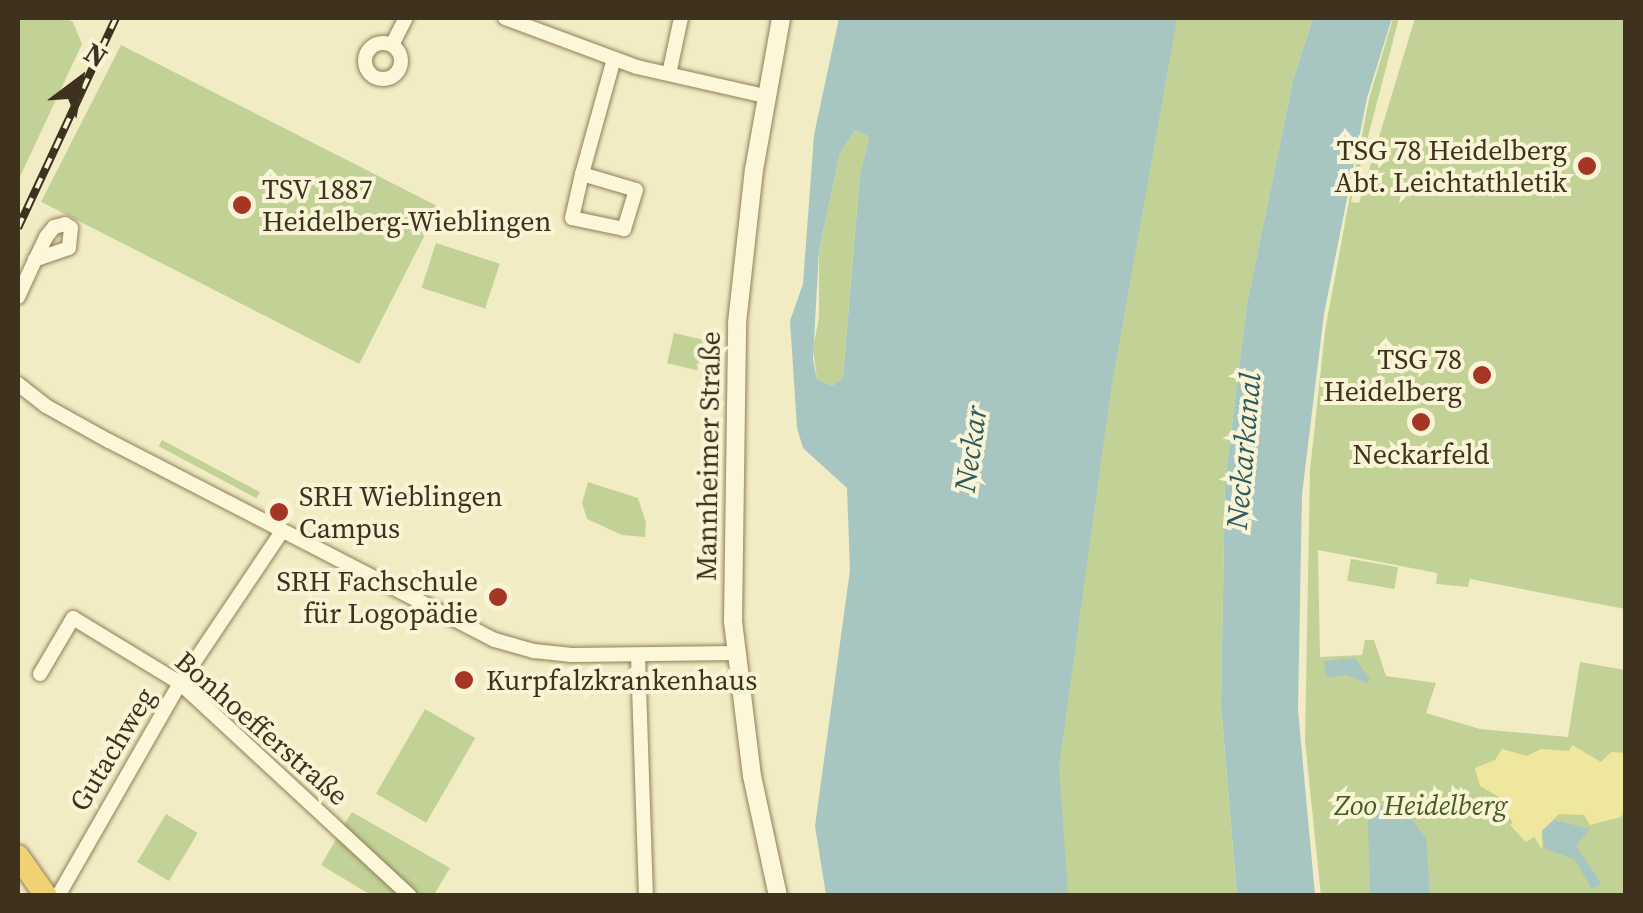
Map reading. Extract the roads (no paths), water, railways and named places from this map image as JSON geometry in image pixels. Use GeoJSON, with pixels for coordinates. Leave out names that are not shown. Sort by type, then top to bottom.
{"type":"FeatureCollection","features":[{"type":"Feature","properties":{"kind":"highway"},"geometry":{"type":"LineString","coordinates":[[18,856],[46,895]]}},
{"type":"Feature","properties":{"kind":"street"},"geometry":{"type":"LineString","coordinates":[[392,45],[406,18]]}},
{"type":"Feature","properties":{"kind":"street"},"geometry":{"type":"LineString","coordinates":[[505,18],[524,21],[614,60],[765,96]]}},
{"type":"Feature","properties":{"kind":"street"},"geometry":{"type":"LineString","coordinates":[[670,74],[681,18]]}},
{"type":"Feature","properties":{"kind":"street","name":"Mannheimer Straße"},"geometry":{"type":"LineString","coordinates":[[778,896],[752,776],[735,654],[737,323],[765,96],[780,18]]}},
{"type":"Feature","properties":{"kind":"street"},"geometry":{"type":"LineString","coordinates":[[582,174],[636,190],[624,229],[572,218],[582,174],[614,60]]}},
{"type":"Feature","properties":{"kind":"street"},"geometry":{"type":"LineString","coordinates":[[18,297],[35,260]]}},
{"type":"Feature","properties":{"kind":"street"},"geometry":{"type":"LineString","coordinates":[[18,384],[46,406],[495,640],[534,651],[638,656],[735,654]]}},
{"type":"Feature","properties":{"kind":"street","name":"Gutachweg"},"geometry":{"type":"LineString","coordinates":[[58,896],[180,682],[282,531]]}},
{"type":"Feature","properties":{"kind":"street","name":"Bonhoefferstraße"},"geometry":{"type":"LineString","coordinates":[[40,674],[74,618],[180,682],[410,896]]}},
{"type":"Feature","properties":{"kind":"street"},"geometry":{"type":"LineString","coordinates":[[638,656],[646,896]]}},
{"type":"Feature","properties":{"kind":"water","name":"Neckar"},"geometry":{"type":"Polygon","coordinates":[[[839,18],[1177,18],[1111,389],[1059,766],[1068,895],[826,895],[815,826],[850,570],[847,488],[803,448],[797,428],[790,321],[803,284],[814,135],[839,18]],[[855,130],[840,153],[819,250],[813,359],[817,380],[832,386],[843,377],[860,174],[869,137],[855,130]]]}},
{"type":"Feature","properties":{"kind":"water","name":"Neckarkanal"},"geometry":{"type":"Polygon","coordinates":[[[1313,18],[1392,18],[1367,98],[1324,314],[1302,494],[1298,710],[1315,895],[1237,895],[1221,706],[1225,481],[1247,304],[1293,80],[1313,18]]]}},
{"type":"Feature","properties":{"kind":"water"},"geometry":{"type":"Polygon","coordinates":[[[1355,658],[1370,679],[1367,683],[1346,675],[1327,678],[1324,661],[1355,658]]]}},
{"type":"Feature","properties":{"kind":"water"},"geometry":{"type":"Polygon","coordinates":[[[1389,802],[1408,814],[1426,838],[1430,895],[1370,893],[1368,822],[1376,809],[1389,802]]]}},
{"type":"Feature","properties":{"kind":"water"},"geometry":{"type":"Polygon","coordinates":[[[1554,820],[1590,829],[1576,846],[1601,883],[1592,889],[1574,859],[1545,849],[1542,831],[1554,820]]]}},
{"type":"Feature","properties":{"kind":"railway"},"geometry":{"type":"LineString","coordinates":[[18,228],[116,18]]}},
{"type":"Feature","properties":{"kind":"place","name":"TSG 78 Heidelberg Abt. Leichtathletik"},"geometry":{"type":"Point","coordinates":[1587,166]}},
{"type":"Feature","properties":{"kind":"place","name":"TSV 1887 Heidelberg-Wieblingen"},"geometry":{"type":"Point","coordinates":[242,205]}},
{"type":"Feature","properties":{"kind":"place","name":"TSG 78 Heidelberg"},"geometry":{"type":"Point","coordinates":[1482,375]}},
{"type":"Feature","properties":{"kind":"place","name":"Neckarfeld"},"geometry":{"type":"Point","coordinates":[1421,422]}},
{"type":"Feature","properties":{"kind":"place","name":"SRH Wieblingen Campus"},"geometry":{"type":"Point","coordinates":[279,512]}},
{"type":"Feature","properties":{"kind":"place","name":"SRH Fachschule für Logopädie"},"geometry":{"type":"Point","coordinates":[498,597]}},
{"type":"Feature","properties":{"kind":"place","name":"Kurpfalzkrankenhaus"},"geometry":{"type":"Point","coordinates":[464,680]}},
{"type":"Feature","properties":{"kind":"park label","name":"Zoo Heidelberg"},"geometry":{"type":"Point","coordinates":[1421,805]}}]}
